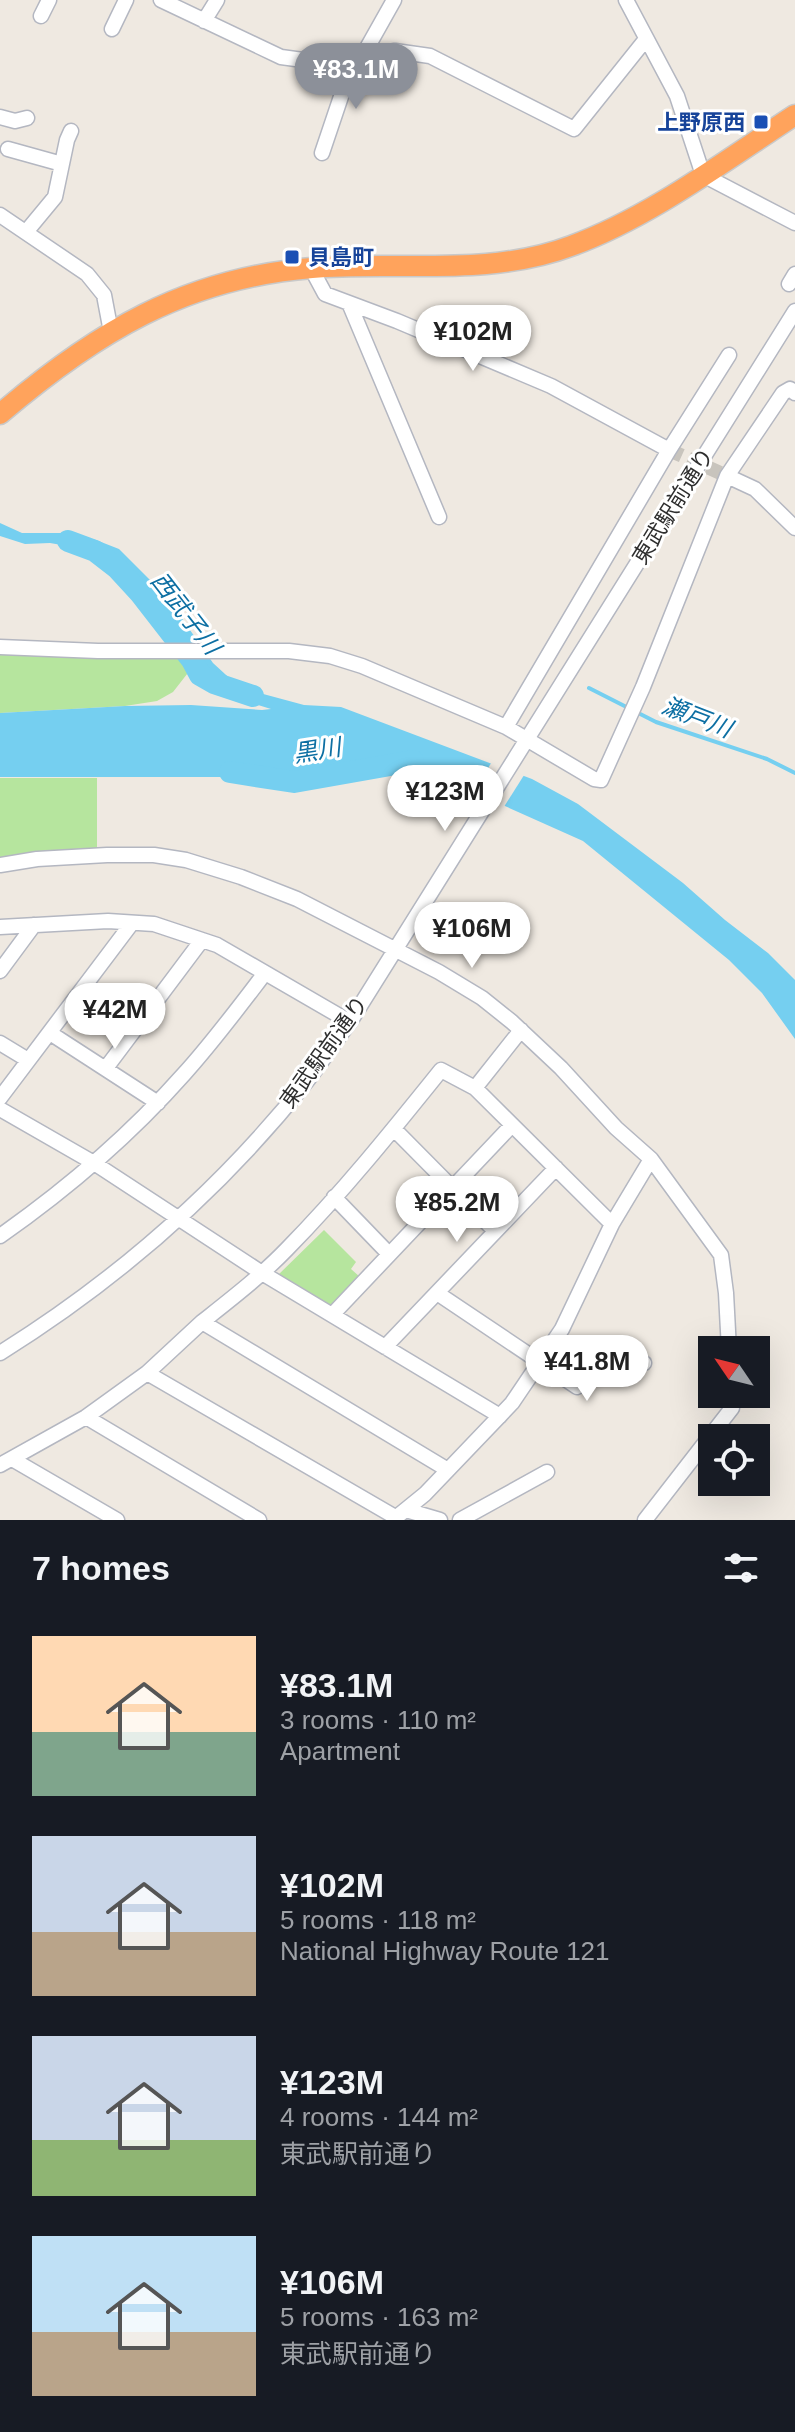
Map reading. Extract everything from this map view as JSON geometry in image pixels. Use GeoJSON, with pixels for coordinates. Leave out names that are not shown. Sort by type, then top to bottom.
{"type":"FeatureCollection","features":[{"type":"Feature","properties":{"kind":"highway"},"geometry":{"type":"LineString","coordinates":[[0,414],[69,359],[165,303],[212,287],[311,268],[489,264],[570,247],[633,217],[795,115]]}},
{"type":"Feature","properties":{"kind":"street"},"geometry":{"type":"LineString","coordinates":[[41,16],[49,0]]}},
{"type":"Feature","properties":{"kind":"street"},"geometry":{"type":"LineString","coordinates":[[112,29],[126,0]]}},
{"type":"Feature","properties":{"kind":"street"},"geometry":{"type":"LineString","coordinates":[[161,0],[281,57],[325,63],[395,51],[430,56],[574,129],[646,39]]}},
{"type":"Feature","properties":{"kind":"street"},"geometry":{"type":"LineString","coordinates":[[204,21],[217,0]]}},
{"type":"Feature","properties":{"kind":"street"},"geometry":{"type":"LineString","coordinates":[[322,153],[358,58],[394,0]]}},
{"type":"Feature","properties":{"kind":"street"},"geometry":{"type":"LineString","coordinates":[[626,0],[677,96],[703,175],[795,223]]}},
{"type":"Feature","properties":{"kind":"street"},"geometry":{"type":"LineString","coordinates":[[0,117],[15,121],[27,118]]}},
{"type":"Feature","properties":{"kind":"street"},"geometry":{"type":"LineString","coordinates":[[26,232],[55,197],[71,131]]}},
{"type":"Feature","properties":{"kind":"street"},"geometry":{"type":"LineString","coordinates":[[8,149],[62,164]]}},
{"type":"Feature","properties":{"kind":"street"},"geometry":{"type":"LineString","coordinates":[[0,215],[87,274],[104,295],[111,332]]}},
{"type":"Feature","properties":{"kind":"street"},"geometry":{"type":"LineString","coordinates":[[311,268],[325,294],[551,386],[669,450]]}},
{"type":"Feature","properties":{"kind":"street"},"geometry":{"type":"LineString","coordinates":[[349,303],[439,517]]}},
{"type":"Feature","properties":{"kind":"street","name":"東武駅前通り"},"geometry":{"type":"LineString","coordinates":[[0,1353],[84,1297],[179,1218],[229,1170],[307,1081],[350,1022],[795,311]]}},
{"type":"Feature","properties":{"kind":"street"},"geometry":{"type":"LineString","coordinates":[[506,727],[669,450],[729,355]]}},
{"type":"Feature","properties":{"kind":"street"},"geometry":{"type":"LineString","coordinates":[[0,647],[98,651],[289,651],[330,656],[362,666],[506,727],[525,742],[601,780],[643,687],[727,476],[783,393],[790,389],[795,393]]}},
{"type":"Feature","properties":{"kind":"street"},"geometry":{"type":"LineString","coordinates":[[727,476],[755,489],[795,528]]}},
{"type":"Feature","properties":{"kind":"street"},"geometry":{"type":"LineString","coordinates":[[0,865],[37,859],[107,855],[154,855],[186,860],[297,899],[398,945],[482,998],[561,1068],[616,1128],[651,1159],[721,1255],[728,1336]]}},
{"type":"Feature","properties":{"kind":"street"},"geometry":{"type":"LineString","coordinates":[[0,927],[108,921],[154,924],[217,945],[350,1022]]}},
{"type":"Feature","properties":{"kind":"street"},"geometry":{"type":"LineString","coordinates":[[0,1098],[132,923]]}},
{"type":"Feature","properties":{"kind":"street"},"geometry":{"type":"LineString","coordinates":[[0,971],[34,925]]}},
{"type":"Feature","properties":{"kind":"street"},"geometry":{"type":"LineString","coordinates":[[106,1068],[202,940]]}},
{"type":"Feature","properties":{"kind":"street"},"geometry":{"type":"LineString","coordinates":[[0,1236],[94,1163],[158,1103],[209,1045],[265,973]]}},
{"type":"Feature","properties":{"kind":"street"},"geometry":{"type":"LineString","coordinates":[[475,1088],[521,1030]]}},
{"type":"Feature","properties":{"kind":"street"},"geometry":{"type":"LineString","coordinates":[[50,1033],[158,1103]]}},
{"type":"Feature","properties":{"kind":"street"},"geometry":{"type":"LineString","coordinates":[[0,1043],[28,1060]]}},
{"type":"Feature","properties":{"kind":"street"},"geometry":{"type":"LineString","coordinates":[[6,1462],[86,1417],[147,1373],[262,1273],[394,1129],[441,1070],[475,1088],[612,1224]]}},
{"type":"Feature","properties":{"kind":"street"},"geometry":{"type":"LineString","coordinates":[[0,1109],[94,1163],[262,1273],[500,1416]]}},
{"type":"Feature","properties":{"kind":"street"},"geometry":{"type":"LineString","coordinates":[[332,1315],[512,1125]]}},
{"type":"Feature","properties":{"kind":"street"},"geometry":{"type":"LineString","coordinates":[[394,1129],[495,1231]]}},
{"type":"Feature","properties":{"kind":"street"},"geometry":{"type":"LineString","coordinates":[[399,1516],[512,1403],[562,1329],[612,1224],[651,1159]]}},
{"type":"Feature","properties":{"kind":"street"},"geometry":{"type":"LineString","coordinates":[[385,1347],[556,1168]]}},
{"type":"Feature","properties":{"kind":"street"},"geometry":{"type":"LineString","coordinates":[[334,1197],[389,1254]]}},
{"type":"Feature","properties":{"kind":"street"},"geometry":{"type":"LineString","coordinates":[[437,1293],[577,1387],[610,1344],[644,1363]]}},
{"type":"Feature","properties":{"kind":"street"},"geometry":{"type":"LineString","coordinates":[[202,1322],[448,1470]]}},
{"type":"Feature","properties":{"kind":"street"},"geometry":{"type":"LineString","coordinates":[[147,1373],[399,1516],[440,1520]]}},
{"type":"Feature","properties":{"kind":"street"},"geometry":{"type":"LineString","coordinates":[[645,1520],[732,1408]]}},
{"type":"Feature","properties":{"kind":"street"},"geometry":{"type":"LineString","coordinates":[[86,1417],[259,1520]]}},
{"type":"Feature","properties":{"kind":"street"},"geometry":{"type":"LineString","coordinates":[[6,1462],[117,1520]]}},
{"type":"Feature","properties":{"kind":"street"},"geometry":{"type":"LineString","coordinates":[[460,1520],[547,1472]]}},
{"type":"Feature","properties":{"kind":"green space"},"geometry":{"type":"Polygon","coordinates":[[[0,653],[185,657],[191,669],[173,692],[157,701],[125,706],[0,713],[0,653]]]}},
{"type":"Feature","properties":{"kind":"green space"},"geometry":{"type":"Polygon","coordinates":[[[0,778],[97,778],[97,849],[0,860],[0,778]]]}},
{"type":"Feature","properties":{"kind":"green space"},"geometry":{"type":"Polygon","coordinates":[[[324,1230],[356,1262],[351,1269],[360,1277],[335,1305],[325,1306],[276,1277],[324,1230]]]}},
{"type":"Feature","properties":{"kind":"water"},"geometry":{"type":"Polygon","coordinates":[[[0,523],[22,533],[62,533],[96,540],[119,549],[167,597],[213,663],[245,689],[304,705],[341,707],[532,779],[578,804],[683,883],[768,953],[795,980],[795,1039],[762,993],[729,960],[583,841],[460,786],[381,764],[294,777],[0,777],[0,713],[191,705],[271,709],[245,701],[204,672],[147,591],[116,558],[50,543],[25,544],[0,536],[0,523]]]}},
{"type":"Feature","properties":{"kind":"pier"},"geometry":{"type":"Polygon","coordinates":[[[493,760],[526,772],[502,810],[471,796],[493,760]]]}},
{"type":"Feature","properties":{"kind":"waterway","name":"西武子川"},"geometry":{"type":"LineString","coordinates":[[68,541],[95,551],[117,568],[192,660],[200,675],[253,696]]}},
{"type":"Feature","properties":{"kind":"waterway","name":"瀬戸川"},"geometry":{"type":"LineString","coordinates":[[589,688],[656,722],[767,759],[795,773]]}},
{"type":"Feature","properties":{"kind":"waterway","name":"黒川"},"geometry":{"type":"LineString","coordinates":[[230,772],[294,782],[413,761]]}},
{"type":"Feature","properties":{"kind":"tunnel"},"geometry":{"type":"LineString","coordinates":[[669,450],[727,476]]}},
{"type":"Feature","properties":{"kind":"place","name":"上野原西"},"geometry":{"type":"Point","coordinates":[761,122]}},
{"type":"Feature","properties":{"kind":"place","name":"貝島町"},"geometry":{"type":"Point","coordinates":[292,257]}}]}
